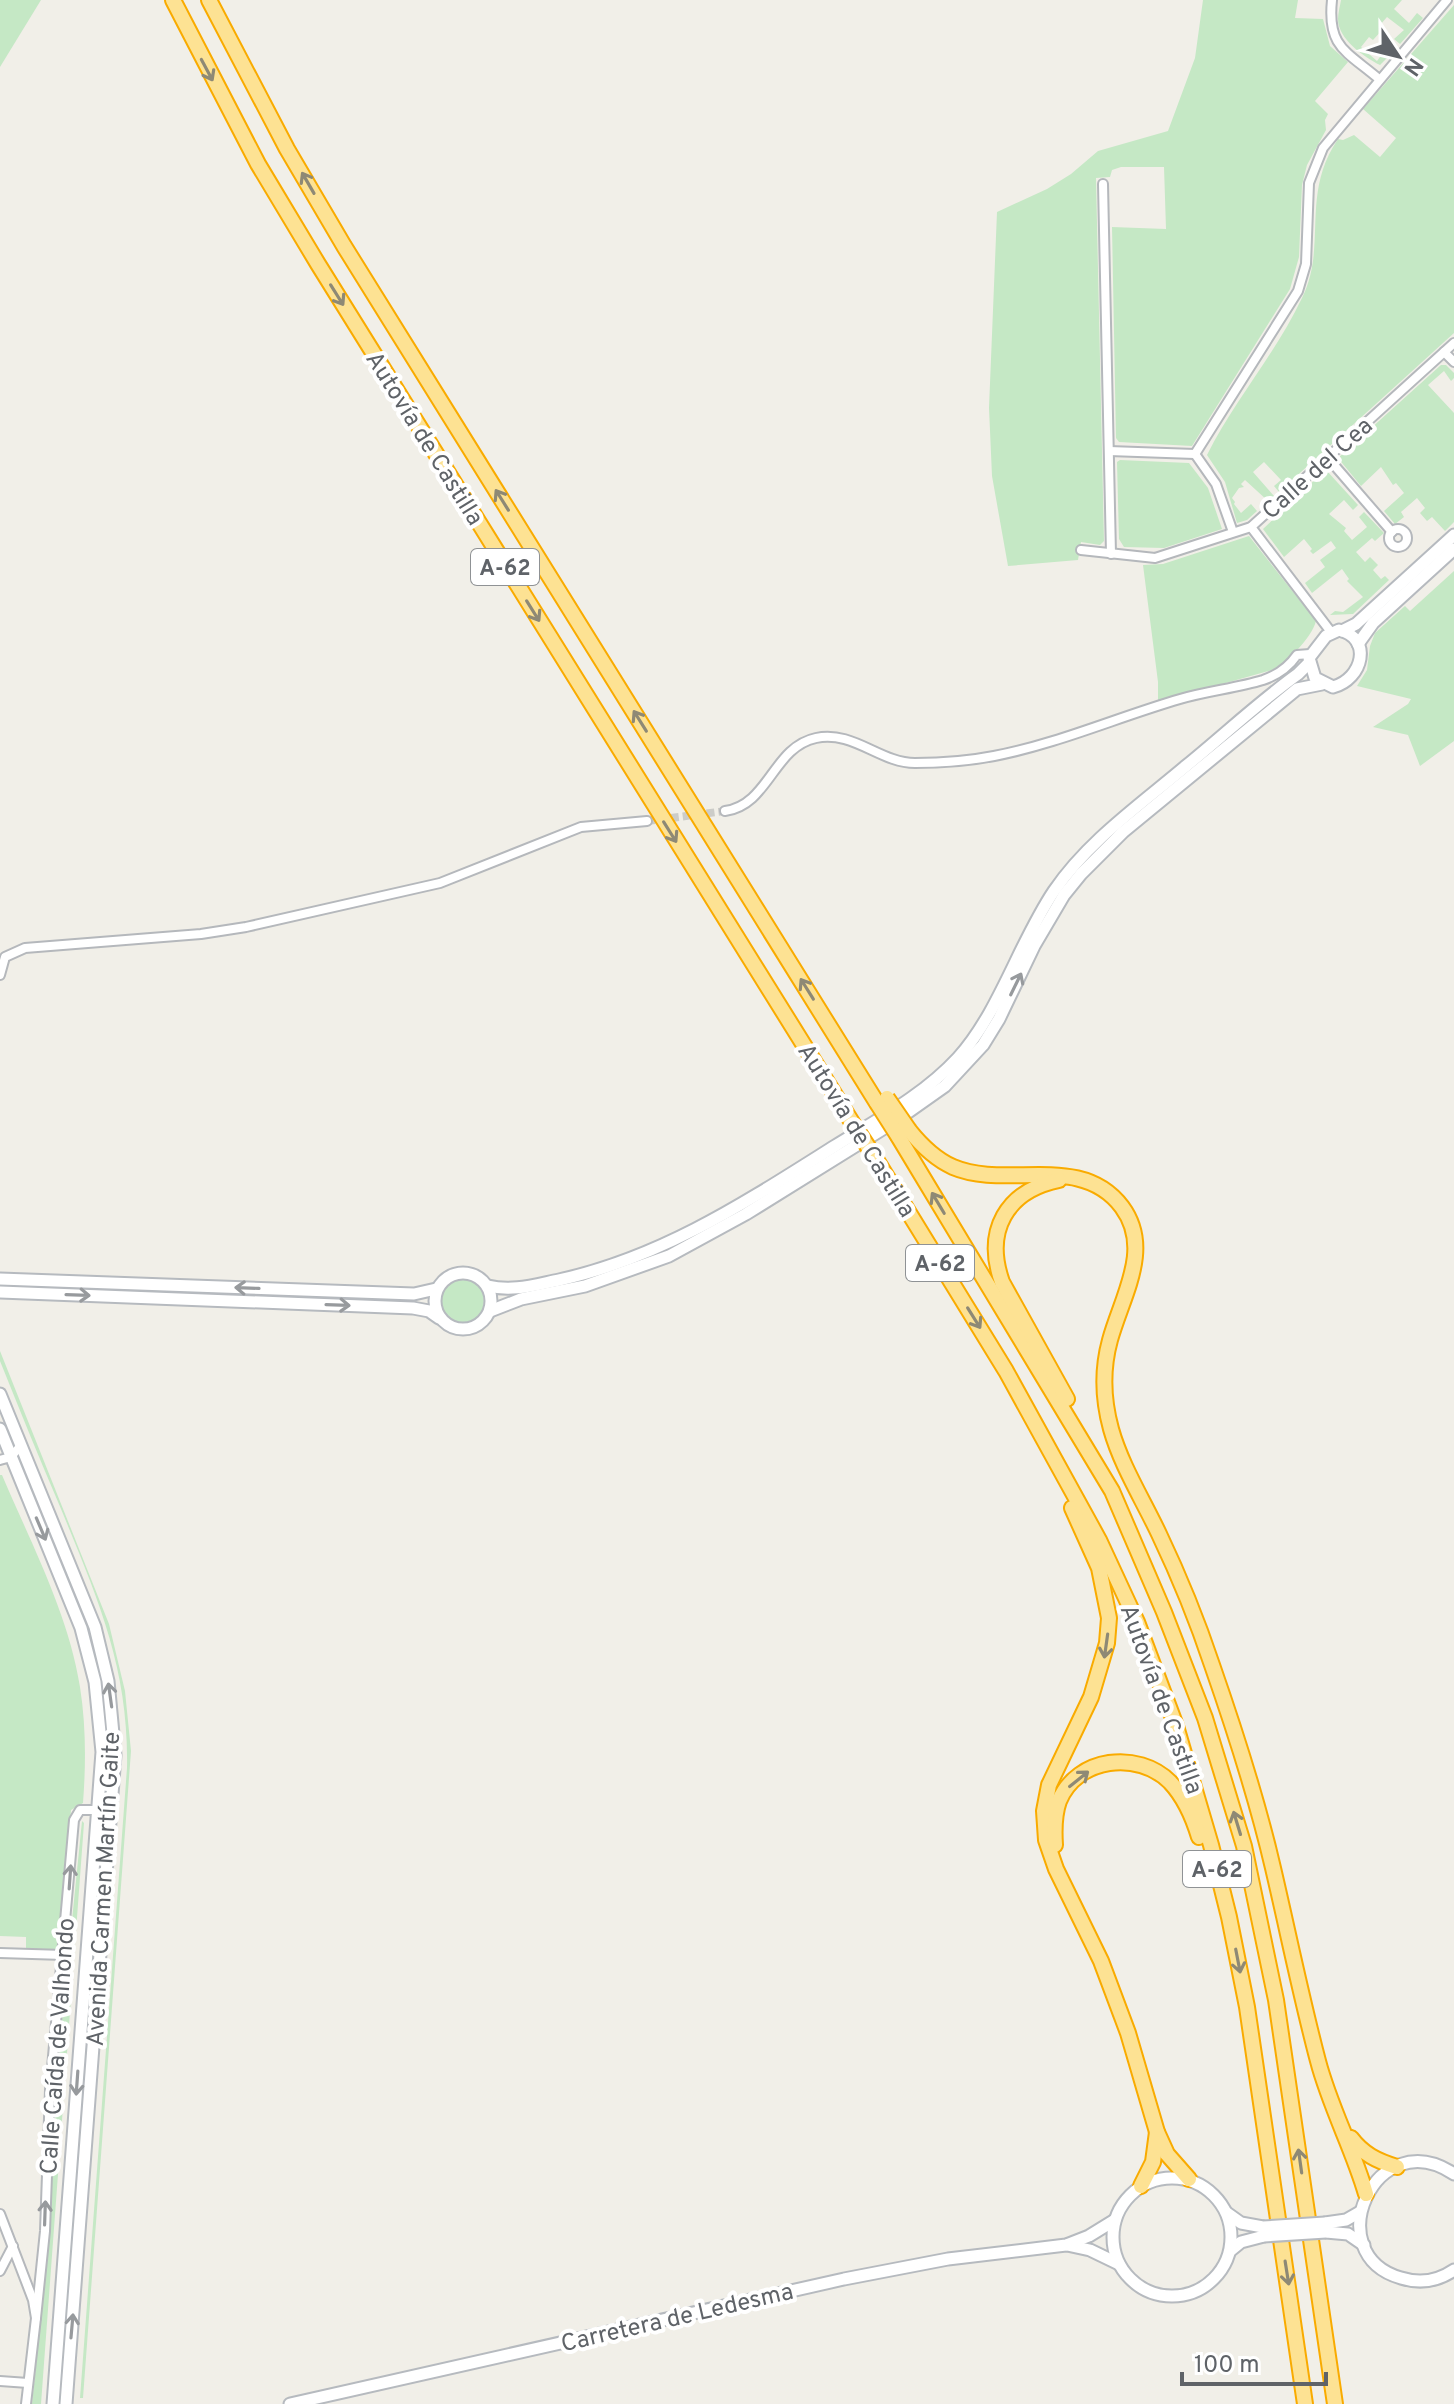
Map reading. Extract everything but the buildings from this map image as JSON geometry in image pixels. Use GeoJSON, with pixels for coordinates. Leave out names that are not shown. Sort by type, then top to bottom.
{"type":"FeatureCollection","features":[{"type":"Feature","properties":{"kind":"highway","name":"Autovía de Castilla"},"geometry":{"type":"LineString","coordinates":[[173,0],[258,164],[318,264],[1006,1371],[1099,1540],[1137,1622],[1176,1726],[1229,1917],[1247,2007],[1305,2404]]}},
{"type":"Feature","properties":{"kind":"highway","name":"Autovía de Castilla"},"geometry":{"type":"LineString","coordinates":[[209,0],[287,149],[344,246],[822,1013],[903,1133],[1112,1491],[1205,1718],[1244,1846],[1276,2000],[1335,2404]]}},
{"type":"Feature","properties":{"kind":"highway"},"geometry":{"type":"LineString","coordinates":[[903,1133],[955,1168],[997,1176],[1040,1173],[1083,1179],[1100,1187],[1119,1203],[1132,1223],[1136,1240],[1135,1261],[1110,1342],[1104,1379],[1108,1420],[1113,1438],[1189,1603],[1217,1677],[1254,1793],[1319,2066],[1366,2194]]}},
{"type":"Feature","properties":{"kind":"highway"},"geometry":{"type":"LineString","coordinates":[[1070,1178],[1030,1188],[1006,1211],[994,1249],[996,1264],[1002,1282],[1116,1486],[1168,1606],[1205,1718]]}},
{"type":"Feature","properties":{"kind":"highway"},"geometry":{"type":"LineString","coordinates":[[1006,1371],[1089,1543],[1099,1568],[1109,1618],[1103,1664],[1091,1697],[1049,1785],[1044,1811],[1046,1840],[1101,1961],[1123,2019],[1157,2132],[1167,2154],[1189,2179]]}},
{"type":"Feature","properties":{"kind":"highway"},"geometry":{"type":"LineString","coordinates":[[1074,1902],[1056,1850],[1055,1817],[1060,1799],[1082,1775],[1103,1764],[1121,1760],[1151,1769],[1168,1780],[1183,1798],[1229,1917]]}},
{"type":"Feature","properties":{"kind":"highway"},"geometry":{"type":"LineString","coordinates":[[1339,2122],[1359,2150],[1397,2167]]}},
{"type":"Feature","properties":{"kind":"highway"},"geometry":{"type":"LineString","coordinates":[[1141,2186],[1153,2162],[1157,2132]]}},
{"type":"Feature","properties":{"kind":"main road"},"geometry":{"type":"LineString","coordinates":[[488,1286],[505,1290],[566,1278],[664,1247],[739,1206],[888,1113],[937,1078],[973,1039],[1037,916],[1076,863],[1116,825],[1298,674],[1337,631],[1366,615],[1454,535]]}},
{"type":"Feature","properties":{"kind":"main road"},"geometry":{"type":"LineString","coordinates":[[1358,644],[1373,623],[1454,549]]}},
{"type":"Feature","properties":{"kind":"main road"},"geometry":{"type":"LineString","coordinates":[[490,1311],[521,1299],[585,1286],[669,1256],[746,1214],[925,1101],[955,1076],[983,1045],[1049,921],[1081,874],[1123,832],[1297,689],[1322,684],[1333,687],[1348,682],[1359,663],[1358,644],[1351,635],[1337,631]]}},
{"type":"Feature","properties":{"kind":"main road"},"geometry":{"type":"LineString","coordinates":[[1310,659],[1312,673],[1322,684]]}},
{"type":"Feature","properties":{"kind":"main road"},"geometry":{"type":"LineString","coordinates":[[0,1292],[413,1308],[429,1311],[449,1326],[461,1330],[473,1328],[490,1311],[492,1302],[488,1286],[479,1277],[467,1273],[455,1273],[444,1279],[436,1289],[435,1309],[439,1318]]}},
{"type":"Feature","properties":{"kind":"main road"},"geometry":{"type":"LineString","coordinates":[[0,1279],[414,1294],[436,1289]]}},
{"type":"Feature","properties":{"kind":"main road","name":"Avenida Carmen Martín Gaite"},"geometry":{"type":"LineString","coordinates":[[0,1394],[83,1595],[102,1654],[113,1711],[115,1755],[66,2404]]}},
{"type":"Feature","properties":{"kind":"main road","name":"Avenida Carmen Martín Gaite"},"geometry":{"type":"LineString","coordinates":[[0,1429],[6,1459],[69,1596],[89,1656],[99,1710],[102,1752],[53,2404]]}},
{"type":"Feature","properties":{"kind":"main road"},"geometry":{"type":"LineString","coordinates":[[1454,2174],[1433,2164],[1419,2162],[1397,2167],[1379,2178],[1366,2194],[1360,2212],[1360,2234],[1364,2245],[1382,2269],[1410,2281],[1438,2278],[1454,2270]]}},
{"type":"Feature","properties":{"kind":"main road"},"geometry":{"type":"LineString","coordinates":[[1164,2178],[1189,2179],[1204,2186],[1226,2212],[1231,2225],[1230,2251],[1213,2280],[1191,2293],[1177,2296],[1150,2292],[1137,2285],[1119,2264],[1114,2250],[1115,2220],[1129,2195],[1141,2186],[1164,2178]]}},
{"type":"Feature","properties":{"kind":"main road"},"geometry":{"type":"LineString","coordinates":[[1226,2212],[1241,2223],[1264,2231],[1326,2228],[1348,2234],[1364,2245]]}},
{"type":"Feature","properties":{"kind":"main road"},"geometry":{"type":"LineString","coordinates":[[1326,2228],[1360,2212]]}},
{"type":"Feature","properties":{"kind":"main road","name":"Carretera de Ledesma"},"geometry":{"type":"LineString","coordinates":[[290,2404],[828,2283],[948,2259],[1066,2245],[1089,2236],[1115,2220]]}},
{"type":"Feature","properties":{"kind":"main road"},"geometry":{"type":"LineString","coordinates":[[1230,2251],[1264,2231]]}},
{"type":"Feature","properties":{"kind":"main road","name":"Carretera de Ledesma"},"geometry":{"type":"LineString","coordinates":[[1066,2245],[1090,2250],[1119,2264]]}},
{"type":"Feature","properties":{"kind":"street"},"geometry":{"type":"LineString","coordinates":[[1332,0],[1330,19],[1335,40],[1379,79]]}},
{"type":"Feature","properties":{"kind":"street"},"geometry":{"type":"LineString","coordinates":[[1195,454],[1298,291],[1306,264],[1308,203],[1314,168],[1323,148],[1447,0]]}},
{"type":"Feature","properties":{"kind":"street"},"geometry":{"type":"LineString","coordinates":[[1103,184],[1111,554]]}},
{"type":"Feature","properties":{"kind":"street","name":"Calle del Cea"},"geometry":{"type":"LineString","coordinates":[[1081,550],[1155,558],[1251,527],[1454,343]]}},
{"type":"Feature","properties":{"kind":"street"},"geometry":{"type":"LineString","coordinates":[[1444,352],[1454,362]]}},
{"type":"Feature","properties":{"kind":"street"},"geometry":{"type":"LineString","coordinates":[[1109,451],[1195,454]]}},
{"type":"Feature","properties":{"kind":"street"},"geometry":{"type":"LineString","coordinates":[[1195,454],[1216,484],[1233,532]]}},
{"type":"Feature","properties":{"kind":"street"},"geometry":{"type":"LineString","coordinates":[[1328,458],[1392,532]]}},
{"type":"Feature","properties":{"kind":"street"},"geometry":{"type":"LineString","coordinates":[[1251,527],[1337,631]]}},
{"type":"Feature","properties":{"kind":"street"},"geometry":{"type":"LineString","coordinates":[[725,811],[737,810],[751,801],[788,754],[815,738],[845,739],[903,762],[976,760],[1179,699],[1263,680],[1285,670],[1297,655],[1310,659]]}},
{"type":"Feature","properties":{"kind":"street"},"geometry":{"type":"LineString","coordinates":[[0,975],[5,957],[25,948],[201,934],[246,927],[440,883],[581,827],[647,821]]}},
{"type":"Feature","properties":{"kind":"street"},"geometry":{"type":"LineString","coordinates":[[6,1459],[21,1445]]}},
{"type":"Feature","properties":{"kind":"street","name":"Calle Caída de Valhondo"},"geometry":{"type":"LineString","coordinates":[[26,2404],[45,2231],[50,2090],[74,1820],[80,1810],[97,1810],[111,1801]]}},
{"type":"Feature","properties":{"kind":"street"},"geometry":{"type":"LineString","coordinates":[[0,1953],[64,1955]]}},
{"type":"Feature","properties":{"kind":"street"},"geometry":{"type":"LineString","coordinates":[[0,2214],[33,2300],[36,2318]]}},
{"type":"Feature","properties":{"kind":"street"},"geometry":{"type":"LineString","coordinates":[[0,2271],[13,2246]]}},
{"type":"Feature","properties":{"kind":"street"},"geometry":{"type":"LineString","coordinates":[[0,2381],[28,2383]]}},
{"type":"Feature","properties":{"kind":"green space"},"geometry":{"type":"Polygon","coordinates":[[[0,0],[41,0],[0,67],[0,0]]]}},
{"type":"Feature","properties":{"kind":"green space"},"geometry":{"type":"Polygon","coordinates":[[[1203,0],[1298,0],[1295,18],[1323,19],[1330,46],[1348,62],[1315,101],[1328,114],[1326,130],[1307,165],[1302,185],[1299,257],[1290,289],[1192,446],[1119,442],[1116,438],[1112,227],[1166,229],[1164,167],[1121,167],[1112,170],[1110,177],[1096,178],[1104,541],[1100,545],[1081,542],[1078,560],[1008,566],[992,476],[989,408],[997,212],[1047,189],[1098,151],[1168,131],[1195,58],[1203,0]]]}},
{"type":"Feature","properties":{"kind":"green space"},"geometry":{"type":"Polygon","coordinates":[[[1341,0],[1402,0],[1394,9],[1409,23],[1417,13],[1423,18],[1400,44],[1394,39],[1404,30],[1387,17],[1380,25],[1383,29],[1373,40],[1369,37],[1361,47],[1377,61],[1385,50],[1390,55],[1380,65],[1360,52],[1342,34],[1338,19],[1341,0]]]}},
{"type":"Feature","properties":{"kind":"green space"},"geometry":{"type":"Polygon","coordinates":[[[1454,5],[1454,333],[1279,492],[1274,486],[1281,480],[1264,462],[1253,472],[1274,496],[1268,501],[1245,480],[1241,484],[1244,487],[1239,488],[1232,498],[1234,504],[1241,513],[1251,504],[1257,511],[1247,520],[1237,523],[1225,482],[1207,455],[1302,298],[1313,259],[1317,200],[1327,160],[1338,139],[1354,135],[1380,157],[1396,138],[1363,109],[1454,5]]]}},
{"type":"Feature","properties":{"kind":"green space"},"geometry":{"type":"Polygon","coordinates":[[[1441,365],[1446,365],[1454,373],[1454,378],[1451,381],[1444,371],[1428,385],[1454,413],[1454,522],[1445,531],[1432,517],[1427,521],[1420,513],[1425,508],[1417,498],[1401,512],[1404,517],[1395,524],[1384,511],[1404,493],[1396,483],[1393,485],[1381,467],[1361,486],[1338,458],[1441,365]]]}},
{"type":"Feature","properties":{"kind":"green space"},"geometry":{"type":"Polygon","coordinates":[[[1117,462],[1189,463],[1208,488],[1222,529],[1164,548],[1124,547],[1119,539],[1117,462]]]}},
{"type":"Feature","properties":{"kind":"green space"},"geometry":{"type":"Polygon","coordinates":[[[1327,471],[1358,505],[1353,510],[1344,500],[1329,514],[1346,528],[1344,531],[1352,540],[1367,527],[1359,517],[1364,512],[1384,533],[1375,541],[1372,538],[1356,552],[1365,562],[1370,557],[1378,565],[1373,570],[1381,579],[1385,576],[1389,580],[1353,614],[1330,615],[1335,611],[1343,612],[1363,597],[1347,581],[1349,579],[1342,569],[1312,593],[1305,583],[1325,567],[1320,560],[1336,548],[1331,541],[1313,554],[1304,539],[1284,557],[1263,529],[1327,471]]]}},
{"type":"Feature","properties":{"kind":"green space"},"geometry":{"type":"Polygon","coordinates":[[[1249,536],[1316,621],[1313,628],[1298,649],[1272,670],[1158,702],[1143,565],[1163,564],[1249,536]]]}},
{"type":"Feature","properties":{"kind":"green space"},"geometry":{"type":"Polygon","coordinates":[[[1454,571],[1454,741],[1420,766],[1408,735],[1373,727],[1411,699],[1357,686],[1367,670],[1375,633],[1405,606],[1410,611],[1454,571]]]}},
{"type":"Feature","properties":{"kind":"green space"},"geometry":{"type":"Polygon","coordinates":[[[462,1279],[477,1286],[484,1301],[477,1316],[462,1323],[447,1316],[440,1301],[447,1286],[462,1279]]]}},
{"type":"Feature","properties":{"kind":"green space"},"geometry":{"type":"Polygon","coordinates":[[[0,1351],[109,1624],[125,1691],[131,1751],[83,2398],[80,2398],[127,1768],[126,1732],[117,1666],[99,1604],[0,1361],[0,1351]]]}},
{"type":"Feature","properties":{"kind":"green space"},"geometry":{"type":"Polygon","coordinates":[[[0,1475],[58,1606],[75,1660],[82,1701],[85,1745],[83,1803],[71,1810],[60,1951],[26,1950],[26,1937],[0,1936],[0,1475]]]}},
{"type":"Feature","properties":{"kind":"green space"},"geometry":{"type":"Polygon","coordinates":[[[82,1821],[41,2404],[32,2404],[49,2236],[56,2079],[82,1821]]]}},
{"type":"Feature","properties":{"kind":"tunnel"},"geometry":{"type":"LineString","coordinates":[[647,821],[725,811]]}}]}
